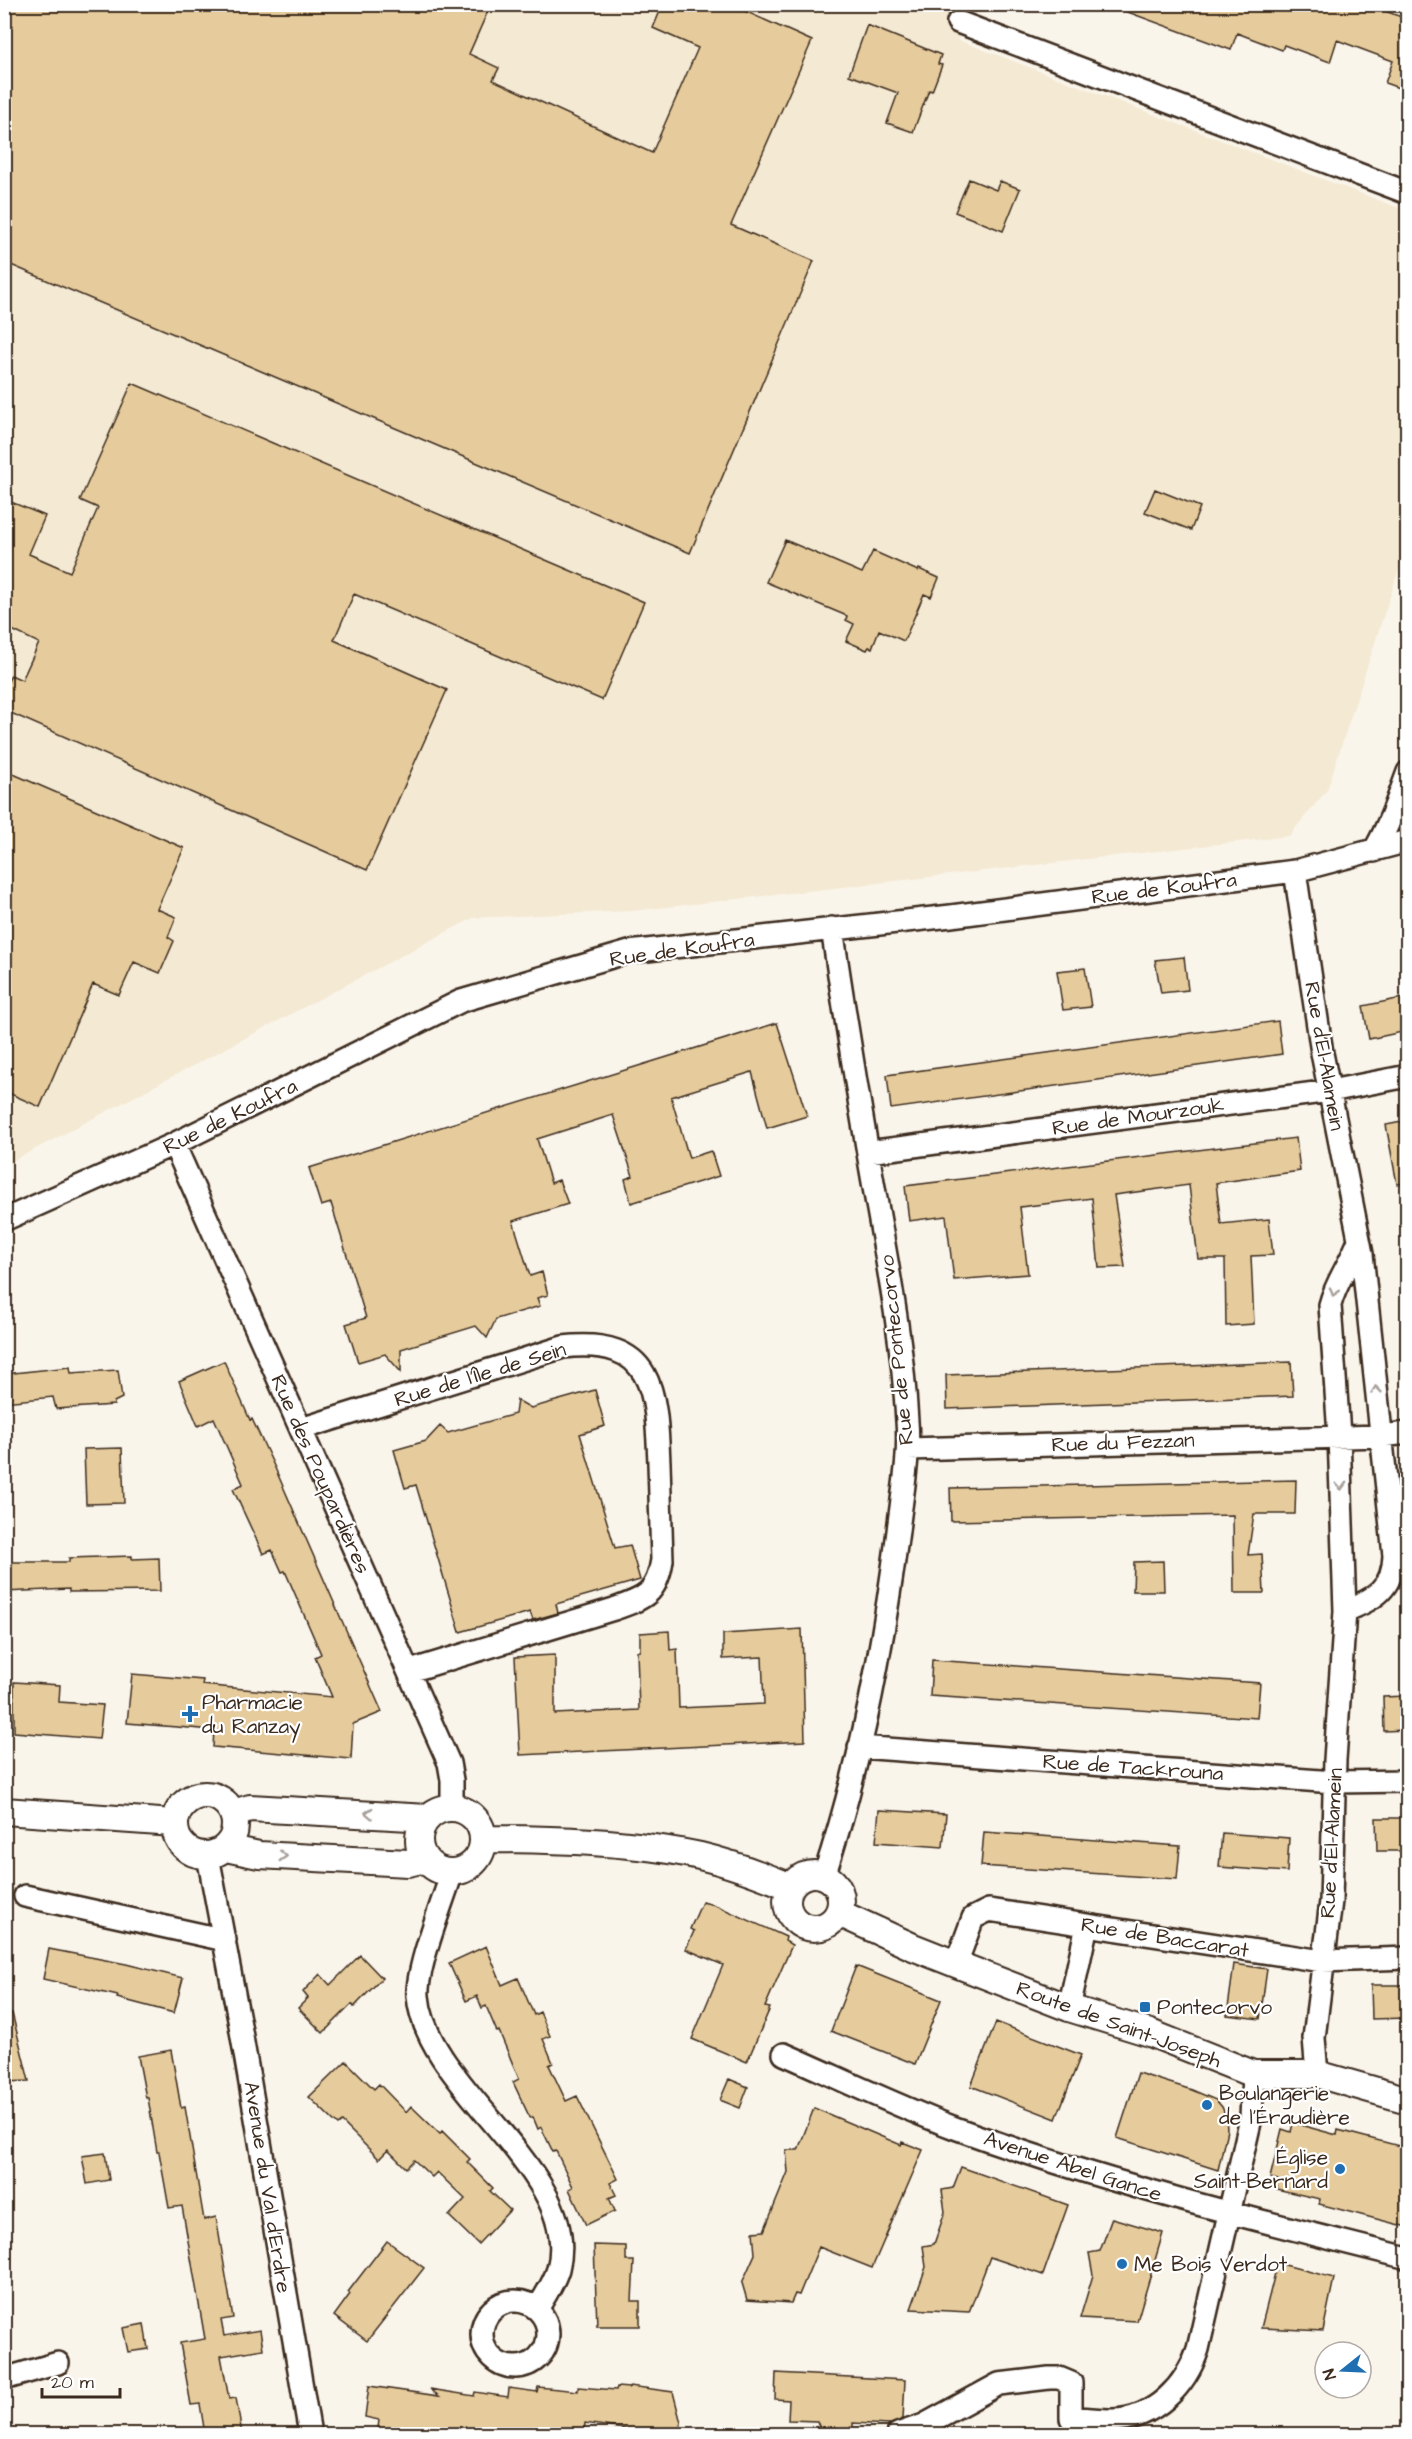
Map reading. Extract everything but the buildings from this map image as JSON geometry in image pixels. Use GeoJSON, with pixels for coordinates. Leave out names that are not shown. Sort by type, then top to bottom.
{"type":"FeatureCollection","features":[{"type":"Feature","properties":{"kind":"street"},"geometry":{"type":"LineString","coordinates":[[958,22],[1407,193]]}},
{"type":"Feature","properties":{"kind":"street"},"geometry":{"type":"LineString","coordinates":[[1374,851],[1389,828],[1391,814],[1407,772]]}},
{"type":"Feature","properties":{"kind":"street","name":"Rue de Koufra"},"geometry":{"type":"LineString","coordinates":[[4,1220],[174,1144],[461,1001],[629,952],[951,916],[1295,871],[1407,841]]}},
{"type":"Feature","properties":{"kind":"street","name":"Rue d'El-Alamein"},"geometry":{"type":"LineString","coordinates":[[1295,871],[1330,1091],[1364,1264],[1394,1555],[1394,1571],[1389,1583],[1374,1597],[1345,1611]]}},
{"type":"Feature","properties":{"kind":"street","name":"Rue de Pontecorvo"},"geometry":{"type":"LineString","coordinates":[[824,1876],[843,1815],[889,1602],[908,1449],[908,1421],[894,1299],[832,928]]}},
{"type":"Feature","properties":{"kind":"street","name":"Rue de Mourzouk"},"geometry":{"type":"LineString","coordinates":[[868,1152],[1330,1091],[1407,1076]]}},
{"type":"Feature","properties":{"kind":"street","name":"Rue des Poupardières"},"geometry":{"type":"LineString","coordinates":[[174,1144],[449,1763],[453,1780],[452,1807]]}},
{"type":"Feature","properties":{"kind":"street","name":"Rue d'El-Alamein"},"geometry":{"type":"LineString","coordinates":[[1317,2074],[1314,2038],[1331,1901],[1334,1782],[1345,1611],[1339,1435],[1330,1305],[1334,1287],[1353,1257],[1359,1240]]}},
{"type":"Feature","properties":{"kind":"street","name":"Rue de l'Île de Sein"},"geometry":{"type":"LineString","coordinates":[[301,1429],[562,1347],[584,1344],[603,1346],[622,1353],[637,1365],[647,1379],[657,1412],[662,1548],[660,1578],[653,1589],[640,1599],[614,1609],[410,1671]]}},
{"type":"Feature","properties":{"kind":"street"},"geometry":{"type":"LineString","coordinates":[[1339,1435],[1381,1436],[1407,1433]]}},
{"type":"Feature","properties":{"kind":"street","name":"Rue du Fezzan"},"geometry":{"type":"LineString","coordinates":[[908,1449],[1339,1435]]}},
{"type":"Feature","properties":{"kind":"street","name":"Rue de Tackrouna"},"geometry":{"type":"LineString","coordinates":[[859,1747],[1334,1782],[1407,1781]]}},
{"type":"Feature","properties":{"kind":"street"},"geometry":{"type":"LineString","coordinates":[[217,1852],[235,1832],[234,1813],[220,1798],[200,1795],[182,1804],[174,1823],[178,1840],[191,1852],[408,1863],[425,1859]]}},
{"type":"Feature","properties":{"kind":"street"},"geometry":{"type":"LineString","coordinates":[[452,1807],[468,1812],[479,1823],[484,1839],[480,1856],[468,1868],[452,1872],[437,1869],[425,1859],[420,1846],[420,1831],[428,1818],[439,1810],[452,1807]]}},
{"type":"Feature","properties":{"kind":"street"},"geometry":{"type":"LineString","coordinates":[[234,1813],[250,1808],[428,1818]]}},
{"type":"Feature","properties":{"kind":"street"},"geometry":{"type":"LineString","coordinates":[[4,1811],[174,1823]]}},
{"type":"Feature","properties":{"kind":"street"},"geometry":{"type":"LineString","coordinates":[[484,1839],[671,1850],[702,1856],[791,1887]]}},
{"type":"Feature","properties":{"kind":"street","name":"Avenue du Val d'Erdre"},"geometry":{"type":"LineString","coordinates":[[217,1852],[225,1940],[310,2434]]}},
{"type":"Feature","properties":{"kind":"street"},"geometry":{"type":"LineString","coordinates":[[452,1872],[418,1982],[423,2023],[437,2050],[534,2175],[550,2205],[559,2236],[559,2268],[537,2309]]}},
{"type":"Feature","properties":{"kind":"street"},"geometry":{"type":"LineString","coordinates":[[806,1876],[824,1876],[838,1888],[841,1900],[839,1913],[826,1926],[814,1929],[803,1926],[794,1920],[789,1909],[788,1898],[791,1887],[806,1876]]}},
{"type":"Feature","properties":{"kind":"street"},"geometry":{"type":"LineString","coordinates":[[25,1896],[225,1940]]}},
{"type":"Feature","properties":{"kind":"street","name":"Rue de Baccarat"},"geometry":{"type":"LineString","coordinates":[[956,1964],[973,1918],[990,1910],[1323,1960],[1407,1958]]}},
{"type":"Feature","properties":{"kind":"street","name":"Route de Saint-Joseph"},"geometry":{"type":"LineString","coordinates":[[839,1913],[956,1964],[1069,2008],[1150,2033],[1253,2074],[1317,2074],[1407,2100]]}},
{"type":"Feature","properties":{"kind":"street"},"geometry":{"type":"LineString","coordinates":[[1069,2008],[1087,1925]]}},
{"type":"Feature","properties":{"kind":"street","name":"Avenue Abel Gance"},"geometry":{"type":"LineString","coordinates":[[784,2054],[952,2127],[1060,2164],[1228,2213],[1407,2258]]}},
{"type":"Feature","properties":{"kind":"street"},"geometry":{"type":"LineString","coordinates":[[898,2434],[924,2425],[990,2387],[1022,2380],[1059,2378],[1071,2383],[1071,2418],[1127,2418],[1158,2404],[1178,2388],[1194,2363],[1251,2118],[1253,2074]]}},
{"type":"Feature","properties":{"kind":"street"},"geometry":{"type":"LineString","coordinates":[[4,2379],[58,2363]]}},
{"type":"Feature","properties":{"kind":"shaded area"},"geometry":{"type":"Polygon","coordinates":[[[5,5],[971,5],[958,40],[1407,211],[1407,544],[1327,790],[1289,836],[632,911],[473,918],[5,1165],[5,5]]]}},
{"type":"Feature","properties":{"kind":"place","name":"Pharmacie du Ranzay"},"geometry":{"type":"Point","coordinates":[190,1714]}},
{"type":"Feature","properties":{"kind":"place","name":"Pontecorvo"},"geometry":{"type":"Point","coordinates":[1145,2007]}},
{"type":"Feature","properties":{"kind":"place","name":"Boulangerie de l'Éraudière"},"geometry":{"type":"Point","coordinates":[1207,2105]}},
{"type":"Feature","properties":{"kind":"place","name":"Église Saint-Bernard"},"geometry":{"type":"Point","coordinates":[1340,2169]}},
{"type":"Feature","properties":{"kind":"place","name":"Me Bois Verdot"},"geometry":{"type":"Point","coordinates":[1122,2264]}}]}
